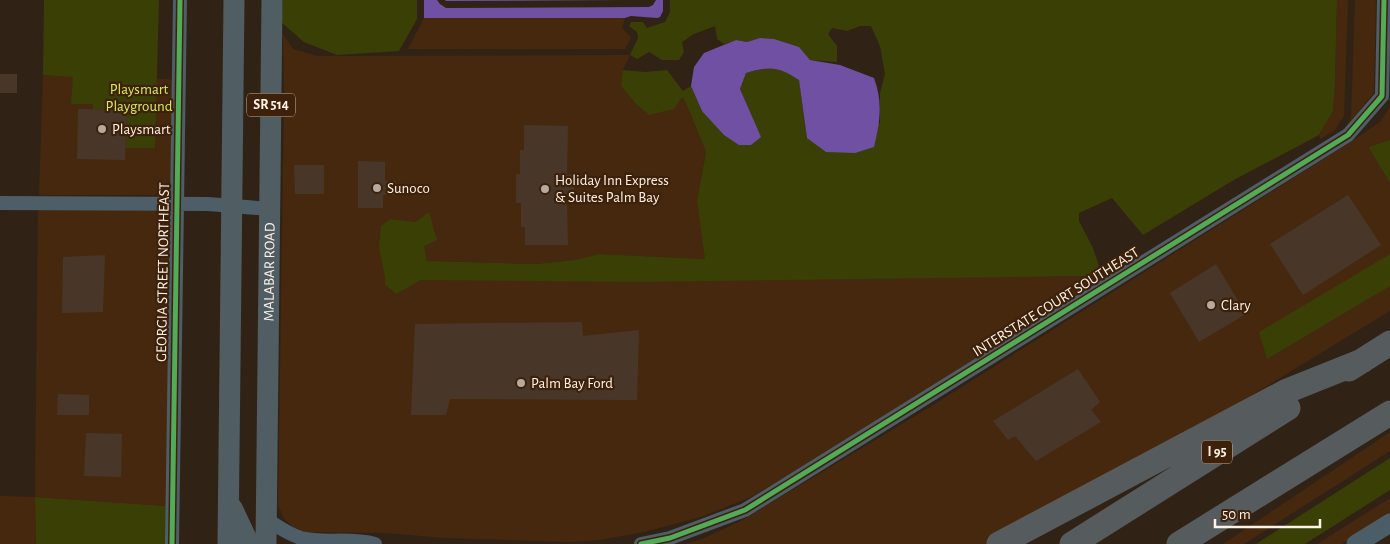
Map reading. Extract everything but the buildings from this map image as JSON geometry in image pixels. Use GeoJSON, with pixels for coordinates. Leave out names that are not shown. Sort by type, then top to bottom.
{"type":"FeatureCollection","features":[{"type":"Feature","properties":{"kind":"highway","name":"I 95"},"geometry":{"type":"LineString","coordinates":[[1072,544],[1390,343]]}},
{"type":"Feature","properties":{"kind":"highway"},"geometry":{"type":"LineString","coordinates":[[999,544],[1287,391],[1362,361]]}},
{"type":"Feature","properties":{"kind":"highway"},"geometry":{"type":"LineString","coordinates":[[1179,544],[1390,413]]}},
{"type":"Feature","properties":{"kind":"highway"},"geometry":{"type":"LineString","coordinates":[[1209,544],[1352,450],[1390,417]]}},
{"type":"Feature","properties":{"kind":"main road","name":"SR 514"},"geometry":{"type":"LineString","coordinates":[[228,544],[234,0]]}},
{"type":"Feature","properties":{"kind":"main road","name":"MALABAR ROAD"},"geometry":{"type":"LineString","coordinates":[[266,544],[272,0]]}},
{"type":"Feature","properties":{"kind":"main road"},"geometry":{"type":"LineString","coordinates":[[228,499],[249,544]]}},
{"type":"Feature","properties":{"kind":"street","name":"GEORGIA STREET NORTHEAST"},"geometry":{"type":"LineString","coordinates":[[172,544],[180,0]]}},
{"type":"Feature","properties":{"kind":"street","name":"INTERSTATE COURT SOUTHEAST"},"geometry":{"type":"LineString","coordinates":[[641,544],[670,538],[745,510],[1348,135],[1382,96],[1384,0]]}},
{"type":"Feature","properties":{"kind":"street"},"geometry":{"type":"LineString","coordinates":[[0,203],[177,204],[270,209]]}},
{"type":"Feature","properties":{"kind":"street"},"geometry":{"type":"LineString","coordinates":[[266,518],[288,533],[300,538],[311,540],[361,540],[375,544]]}},
{"type":"Feature","properties":{"kind":"street"},"geometry":{"type":"LineString","coordinates":[[1356,544],[1390,523]]}},
{"type":"Feature","properties":{"kind":"shaded area"},"geometry":{"type":"Polygon","coordinates":[[[424,0],[437,0],[446,8],[649,7],[656,0],[663,0],[663,11],[660,17],[657,18],[631,16],[625,18],[424,18],[424,0]]]}},
{"type":"Feature","properties":{"kind":"shaded area"},"geometry":{"type":"Polygon","coordinates":[[[445,0],[621,0],[446,1],[445,0]]]}},
{"type":"Feature","properties":{"kind":"shaded area"},"geometry":{"type":"Polygon","coordinates":[[[1337,0],[1348,0],[1344,116],[1335,130],[1321,139],[1319,135],[1333,111],[1337,0]]]}},
{"type":"Feature","properties":{"kind":"shaded area"},"geometry":{"type":"Polygon","coordinates":[[[1355,0],[1376,0],[1374,93],[1347,125],[1351,117],[1355,0]]]}},
{"type":"Feature","properties":{"kind":"shaded area"},"geometry":{"type":"Polygon","coordinates":[[[424,18],[625,18],[622,28],[631,37],[625,49],[408,49],[424,18]]]}},
{"type":"Feature","properties":{"kind":"shaded area"},"geometry":{"type":"Polygon","coordinates":[[[283,34],[293,49],[317,56],[630,55],[623,70],[622,86],[636,104],[649,115],[682,96],[686,103],[706,152],[697,200],[706,259],[599,254],[575,260],[535,264],[427,261],[416,222],[390,219],[385,285],[396,294],[420,280],[1088,276],[1100,269],[1103,276],[1088,288],[817,458],[751,497],[701,517],[644,532],[599,540],[568,542],[445,538],[385,533],[306,532],[294,527],[284,519],[278,505],[284,96],[283,34]]]}},
{"type":"Feature","properties":{"kind":"shaded area"},"geometry":{"type":"Polygon","coordinates":[[[760,38],[774,39],[799,47],[810,60],[840,65],[874,78],[879,95],[880,112],[874,147],[855,153],[826,152],[807,138],[799,80],[785,72],[768,68],[746,73],[740,89],[761,137],[751,145],[739,145],[724,135],[702,111],[691,86],[694,67],[704,53],[736,40],[747,42],[760,38]]]}},
{"type":"Feature","properties":{"kind":"shaded area"},"geometry":{"type":"Polygon","coordinates":[[[43,75],[168,79],[174,81],[171,180],[164,188],[154,195],[39,195],[43,75]]]}},
{"type":"Feature","properties":{"kind":"shaded area"},"geometry":{"type":"Polygon","coordinates":[[[1390,107],[1390,140],[1368,147],[1390,183],[1390,311],[1214,418],[985,544],[685,544],[702,539],[741,521],[930,407],[1346,145],[1380,122],[1390,107]]]}},
{"type":"Feature","properties":{"kind":"shaded area"},"geometry":{"type":"Polygon","coordinates":[[[38,209],[155,211],[162,214],[168,221],[172,237],[167,506],[35,497],[38,209]]]}},
{"type":"Feature","properties":{"kind":"shaded area"},"geometry":{"type":"Polygon","coordinates":[[[1390,432],[1390,451],[1244,544],[1223,544],[1390,432]]]}},
{"type":"Feature","properties":{"kind":"shaded area"},"geometry":{"type":"Polygon","coordinates":[[[0,496],[35,497],[36,544],[0,544],[0,496]]]}},
{"type":"Feature","properties":{"kind":"shaded area"},"geometry":{"type":"Polygon","coordinates":[[[1390,498],[1390,514],[1342,544],[1317,544],[1390,498]]]}},
{"type":"Feature","properties":{"kind":"green space","name":"Playsmart Playground"},"geometry":{"type":"Polygon","coordinates":[[[44,0],[159,0],[155,148],[126,148],[127,110],[93,109],[93,104],[71,104],[73,77],[43,75],[44,0]]]}},
{"type":"Feature","properties":{"kind":"green space"},"geometry":{"type":"Polygon","coordinates":[[[283,0],[417,0],[417,19],[399,51],[337,55],[304,42],[281,22],[283,0]]]}},
{"type":"Feature","properties":{"kind":"green space"},"geometry":{"type":"Polygon","coordinates":[[[670,0],[1337,0],[1333,111],[1319,135],[1232,181],[1143,235],[1112,198],[1079,213],[1079,221],[1093,248],[1100,269],[1088,276],[637,282],[421,280],[396,294],[385,285],[379,247],[381,226],[390,219],[416,222],[429,212],[437,240],[424,246],[427,261],[535,264],[575,260],[599,254],[705,259],[697,200],[706,152],[686,103],[682,97],[674,109],[649,115],[636,104],[621,86],[623,70],[645,72],[667,70],[683,91],[691,86],[702,111],[749,110],[740,89],[746,73],[773,68],[799,79],[807,138],[880,123],[880,93],[885,74],[880,46],[871,26],[860,26],[847,31],[832,28],[828,34],[837,46],[837,62],[810,60],[798,47],[760,38],[747,42],[736,40],[724,44],[717,39],[715,26],[694,34],[682,42],[684,52],[679,60],[662,60],[649,52],[637,59],[630,55],[638,38],[637,32],[629,26],[631,22],[643,22],[647,28],[665,22],[670,12],[670,0]]]}},
{"type":"Feature","properties":{"kind":"green space"},"geometry":{"type":"Polygon","coordinates":[[[1390,140],[1390,183],[1368,147],[1390,140]]]}},
{"type":"Feature","properties":{"kind":"green space"},"geometry":{"type":"Polygon","coordinates":[[[1390,254],[1390,286],[1267,359],[1259,332],[1390,254]]]}},
{"type":"Feature","properties":{"kind":"green space"},"geometry":{"type":"Polygon","coordinates":[[[1390,458],[1390,490],[1305,544],[1256,544],[1390,458]]]}},
{"type":"Feature","properties":{"kind":"green space"},"geometry":{"type":"Polygon","coordinates":[[[35,497],[167,506],[167,544],[36,544],[35,497]]]}},
{"type":"Feature","properties":{"kind":"cycle path"},"geometry":{"type":"LineString","coordinates":[[172,544],[180,0]]}},
{"type":"Feature","properties":{"kind":"cycle path"},"geometry":{"type":"LineString","coordinates":[[641,544],[670,538],[745,510],[1348,135],[1382,96],[1384,0]]}},
{"type":"Feature","properties":{"kind":"place","name":"Playsmart"},"geometry":{"type":"Point","coordinates":[102,129]}},
{"type":"Feature","properties":{"kind":"place","name":"Sunoco"},"geometry":{"type":"Point","coordinates":[377,188]}},
{"type":"Feature","properties":{"kind":"place","name":"Holiday Inn Express & Suites Palm Bay"},"geometry":{"type":"Point","coordinates":[545,189]}},
{"type":"Feature","properties":{"kind":"place","name":"Clary"},"geometry":{"type":"Point","coordinates":[1211,305]}},
{"type":"Feature","properties":{"kind":"place","name":"Palm Bay Ford"},"geometry":{"type":"Point","coordinates":[521,383]}}]}
